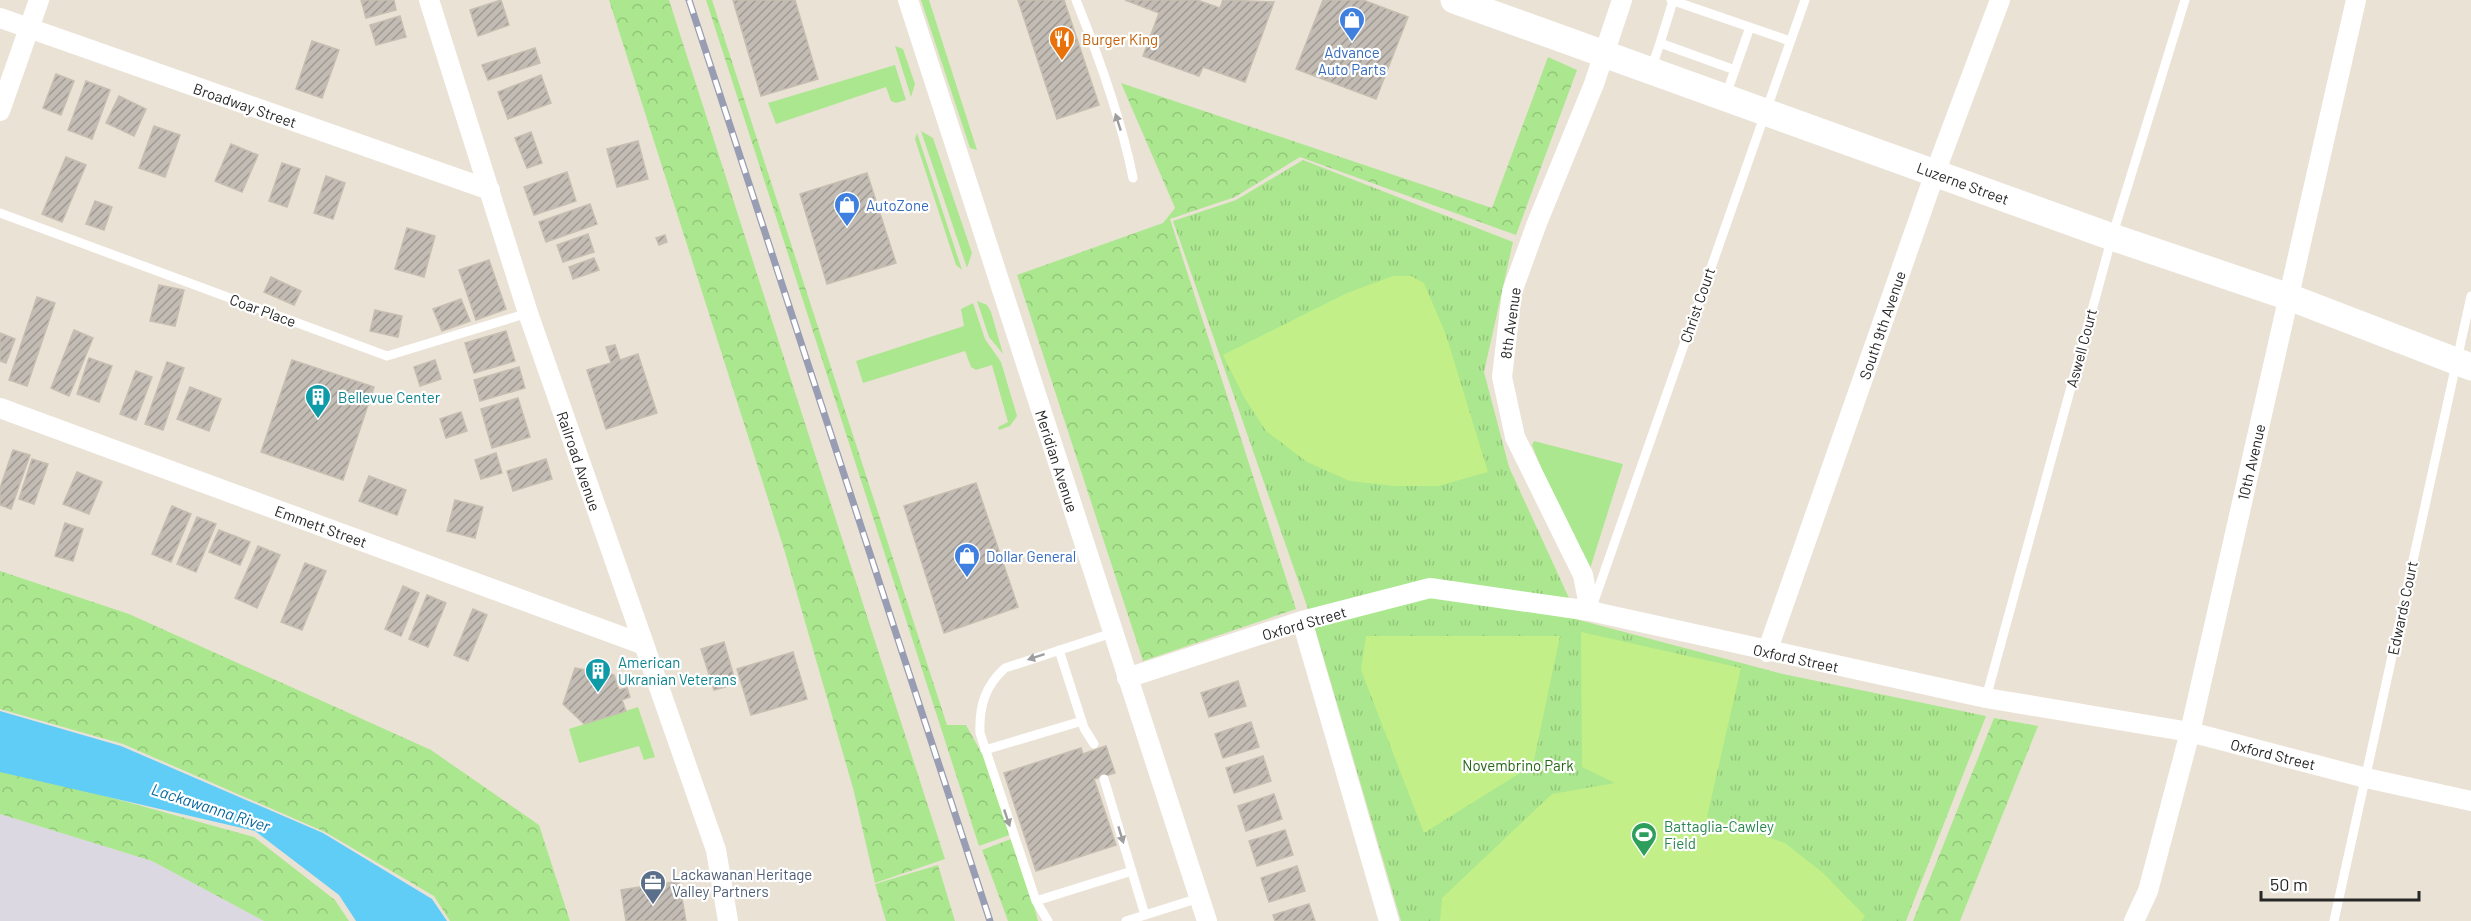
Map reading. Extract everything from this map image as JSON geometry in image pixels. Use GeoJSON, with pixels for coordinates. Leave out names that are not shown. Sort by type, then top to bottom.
{"type":"FeatureCollection","features":[{"type":"Feature","properties":{"kind":"street"},"geometry":{"type":"LineString","coordinates":[[0,111],[39,0]]}},
{"type":"Feature","properties":{"kind":"street","name":"Railroad Avenue"},"geometry":{"type":"LineString","coordinates":[[429,0],[528,313],[716,850],[728,921]]}},
{"type":"Feature","properties":{"kind":"street","name":"Meridian Avenue"},"geometry":{"type":"LineString","coordinates":[[908,0],[1126,678],[1207,921]]}},
{"type":"Feature","properties":{"kind":"street","name":"Luzerne Street"},"geometry":{"type":"LineString","coordinates":[[1454,0],[2112,237],[2289,297],[2464,364]]}},
{"type":"Feature","properties":{"kind":"street","name":"8th Avenue"},"geometry":{"type":"LineString","coordinates":[[1590,612],[1583,574],[1515,437],[1502,377],[1512,292],[1537,223],[1594,84],[1622,0]]}},
{"type":"Feature","properties":{"kind":"street","name":"South 9th Avenue"},"geometry":{"type":"LineString","coordinates":[[1767,652],[1935,172],[2000,0]]}},
{"type":"Feature","properties":{"kind":"street","name":"10th Avenue"},"geometry":{"type":"LineString","coordinates":[[2134,921],[2148,891],[2190,732],[2356,0]]}},
{"type":"Feature","properties":{"kind":"street","name":"Broadway Street"},"geometry":{"type":"LineString","coordinates":[[0,18],[28,30],[490,190]]}},
{"type":"Feature","properties":{"kind":"street","name":"Emmett Street"},"geometry":{"type":"LineString","coordinates":[[0,408],[642,644]]}},
{"type":"Feature","properties":{"kind":"street","name":"Oxford Street"},"geometry":{"type":"LineString","coordinates":[[1126,678],[1302,621],[1430,588],[1590,612],[1986,698],[2190,732],[2366,778],[2471,801]]}},
{"type":"Feature","properties":{"kind":"street"},"geometry":{"type":"LineString","coordinates":[[1302,621],[1389,921]]}},
{"type":"Feature","properties":{"kind":"lane"},"geometry":{"type":"LineString","coordinates":[[1076,0],[1093,40],[1129,156],[1133,178]]}},
{"type":"Feature","properties":{"kind":"lane"},"geometry":{"type":"LineString","coordinates":[[1651,71],[1672,0],[1790,41]]}},
{"type":"Feature","properties":{"kind":"lane","name":"Christ Court"},"geometry":{"type":"LineString","coordinates":[[1590,612],[1805,0]]}},
{"type":"Feature","properties":{"kind":"lane","name":"Aswell Court"},"geometry":{"type":"LineString","coordinates":[[1986,698],[2112,237],[2185,0]]}},
{"type":"Feature","properties":{"kind":"lane"},"geometry":{"type":"LineString","coordinates":[[1725,98],[1750,27]]}},
{"type":"Feature","properties":{"kind":"lane"},"geometry":{"type":"LineString","coordinates":[[1660,43],[1735,70]]}},
{"type":"Feature","properties":{"kind":"lane","name":"Coar Place"},"geometry":{"type":"LineString","coordinates":[[0,213],[387,356],[528,313]]}},
{"type":"Feature","properties":{"kind":"lane","name":"Edwards Court"},"geometry":{"type":"LineString","coordinates":[[2334,921],[2464,364],[2471,296]]}},
{"type":"Feature","properties":{"kind":"lane"},"geometry":{"type":"LineString","coordinates":[[1048,921],[1036,901],[980,733],[979,716],[983,698],[996,677],[1012,666],[1112,633]]}},
{"type":"Feature","properties":{"kind":"lane"},"geometry":{"type":"LineString","coordinates":[[1059,650],[1082,721],[1094,744]]}},
{"type":"Feature","properties":{"kind":"lane"},"geometry":{"type":"LineString","coordinates":[[985,750],[1082,721]]}},
{"type":"Feature","properties":{"kind":"lane"},"geometry":{"type":"LineString","coordinates":[[1104,779],[1145,915]]}},
{"type":"Feature","properties":{"kind":"lane"},"geometry":{"type":"LineString","coordinates":[[1036,901],[1131,871]]}},
{"type":"Feature","properties":{"kind":"lane"},"geometry":{"type":"LineString","coordinates":[[1126,921],[1199,898]]}},
{"type":"Feature","properties":{"kind":"shaded area"},"geometry":{"type":"Polygon","coordinates":[[[0,814],[152,861],[264,921],[0,921],[0,814]]]}},
{"type":"Feature","properties":{"kind":"green space"},"geometry":{"type":"Polygon","coordinates":[[[609,0],[669,0],[945,859],[875,883],[853,788],[784,549],[609,0]]]}},
{"type":"Feature","properties":{"kind":"green space"},"geometry":{"type":"Polygon","coordinates":[[[706,0],[712,0],[947,725],[966,725],[1002,790],[1015,833],[979,846],[706,0]]]}},
{"type":"Feature","properties":{"kind":"green space"},"geometry":{"type":"Polygon","coordinates":[[[921,0],[929,0],[977,150],[970,148],[921,0]]]}},
{"type":"Feature","properties":{"kind":"green space"},"geometry":{"type":"Polygon","coordinates":[[[895,46],[903,49],[915,84],[911,97],[895,46]]]}},
{"type":"Feature","properties":{"kind":"green space"},"geometry":{"type":"Polygon","coordinates":[[[1548,57],[1577,70],[1516,235],[1300,157],[1235,197],[1170,219],[1296,609],[1143,661],[1017,275],[1163,223],[1175,208],[1121,83],[1492,208],[1548,57]]]}},
{"type":"Feature","properties":{"kind":"green space"},"geometry":{"type":"Polygon","coordinates":[[[895,65],[906,100],[896,103],[891,101],[886,87],[776,124],[768,103],[895,65]]]}},
{"type":"Feature","properties":{"kind":"green space"},"geometry":{"type":"Polygon","coordinates":[[[921,131],[933,138],[972,253],[967,268],[921,131]]]}},
{"type":"Feature","properties":{"kind":"green space"},"geometry":{"type":"Polygon","coordinates":[[[917,133],[962,270],[956,265],[915,139],[917,133]]]}},
{"type":"Feature","properties":{"kind":"green space","name":"Novembrino Park"},"geometry":{"type":"Polygon","coordinates":[[[1303,160],[1513,242],[1484,372],[1509,467],[1579,620],[1783,674],[1986,716],[1906,921],[1401,921],[1316,632],[1173,221],[1236,200],[1303,160]]]}},
{"type":"Feature","properties":{"kind":"green space"},"geometry":{"type":"Polygon","coordinates":[[[1393,276],[1411,276],[1424,283],[1446,335],[1488,472],[1438,486],[1394,486],[1350,481],[1307,462],[1266,431],[1244,397],[1223,355],[1347,293],[1393,276]]]}},
{"type":"Feature","properties":{"kind":"green space"},"geometry":{"type":"Polygon","coordinates":[[[977,301],[987,305],[991,312],[1003,354],[989,337],[977,301]]]}},
{"type":"Feature","properties":{"kind":"green space"},"geometry":{"type":"Polygon","coordinates":[[[973,303],[985,339],[1001,362],[1017,416],[1010,426],[999,430],[998,427],[1008,422],[992,365],[976,370],[971,367],[965,351],[863,383],[856,361],[964,326],[961,309],[973,303]]]}},
{"type":"Feature","properties":{"kind":"green space"},"geometry":{"type":"Polygon","coordinates":[[[1534,441],[1623,464],[1590,569],[1543,472],[1532,445],[1534,441]]]}},
{"type":"Feature","properties":{"kind":"green space"},"geometry":{"type":"Polygon","coordinates":[[[0,571],[129,614],[431,750],[539,825],[570,921],[450,921],[434,896],[325,832],[123,744],[0,709],[0,571]]]}},
{"type":"Feature","properties":{"kind":"green space","name":"Battaglia-Cawley Field"},"geometry":{"type":"Polygon","coordinates":[[[1581,632],[1741,668],[1707,817],[1785,843],[1823,873],[1865,916],[1862,921],[1440,921],[1442,898],[1552,794],[1615,783],[1582,767],[1581,632]]]}},
{"type":"Feature","properties":{"kind":"green space"},"geometry":{"type":"Polygon","coordinates":[[[1366,636],[1560,636],[1533,765],[1424,833],[1361,670],[1366,636]]]}},
{"type":"Feature","properties":{"kind":"green space"},"geometry":{"type":"Polygon","coordinates":[[[638,707],[655,757],[644,760],[639,746],[579,763],[569,729],[638,707]]]}},
{"type":"Feature","properties":{"kind":"green space"},"geometry":{"type":"Polygon","coordinates":[[[1994,718],[2038,726],[1960,921],[1913,921],[1994,718]]]}},
{"type":"Feature","properties":{"kind":"green space"},"geometry":{"type":"Polygon","coordinates":[[[0,767],[254,837],[335,900],[349,921],[264,921],[152,861],[0,814],[0,767]]]}},
{"type":"Feature","properties":{"kind":"green space"},"geometry":{"type":"Polygon","coordinates":[[[1016,837],[1038,921],[1008,921],[982,850],[1016,837]]]}},
{"type":"Feature","properties":{"kind":"green space"},"geometry":{"type":"Polygon","coordinates":[[[938,865],[955,921],[886,921],[875,884],[938,865]]]}},
{"type":"Feature","properties":{"kind":"water","name":"Lackawanna River"},"geometry":{"type":"Polygon","coordinates":[[[0,711],[121,746],[323,833],[432,899],[447,921],[356,921],[339,895],[255,831],[0,772],[0,711]]]}},
{"type":"Feature","properties":{"kind":"building"},"geometry":{"type":"Polygon","coordinates":[[[361,0],[394,0],[396,10],[366,18],[361,0]]]}},
{"type":"Feature","properties":{"kind":"building"},"geometry":{"type":"Polygon","coordinates":[[[501,0],[509,25],[478,36],[470,10],[501,0]]]}},
{"type":"Feature","properties":{"kind":"building"},"geometry":{"type":"Polygon","coordinates":[[[733,0],[795,0],[818,79],[761,96],[733,0]]]}},
{"type":"Feature","properties":{"kind":"building","name":"Burger King"},"geometry":{"type":"Polygon","coordinates":[[[1018,0],[1064,0],[1099,105],[1057,119],[1018,0]]]}},
{"type":"Feature","properties":{"kind":"building"},"geometry":{"type":"Polygon","coordinates":[[[1125,0],[1197,0],[1220,8],[1223,0],[1274,2],[1245,82],[1203,67],[1199,76],[1143,56],[1159,13],[1125,0]]]}},
{"type":"Feature","properties":{"kind":"building","name":"Advance Auto Parts"},"geometry":{"type":"Polygon","coordinates":[[[1323,0],[1363,0],[1408,17],[1376,99],[1296,69],[1323,0]]]}},
{"type":"Feature","properties":{"kind":"building"},"geometry":{"type":"Polygon","coordinates":[[[400,16],[406,37],[376,45],[370,25],[400,16]]]}},
{"type":"Feature","properties":{"kind":"building"},"geometry":{"type":"Polygon","coordinates":[[[312,41],[339,50],[322,98],[296,89],[312,41]]]}},
{"type":"Feature","properties":{"kind":"building"},"geometry":{"type":"Polygon","coordinates":[[[535,48],[540,63],[488,80],[482,65],[535,48]]]}},
{"type":"Feature","properties":{"kind":"building"},"geometry":{"type":"Polygon","coordinates":[[[56,74],[74,81],[61,115],[43,108],[56,74]]]}},
{"type":"Feature","properties":{"kind":"building"},"geometry":{"type":"Polygon","coordinates":[[[541,75],[551,103],[508,119],[498,92],[541,75]]]}},
{"type":"Feature","properties":{"kind":"building"},"geometry":{"type":"Polygon","coordinates":[[[86,81],[110,90],[92,139],[68,130],[86,81]]]}},
{"type":"Feature","properties":{"kind":"building"},"geometry":{"type":"Polygon","coordinates":[[[119,96],[146,109],[134,136],[106,123],[119,96]]]}},
{"type":"Feature","properties":{"kind":"building"},"geometry":{"type":"Polygon","coordinates":[[[154,126],[180,135],[165,177],[139,168],[154,126]]]}},
{"type":"Feature","properties":{"kind":"building"},"geometry":{"type":"Polygon","coordinates":[[[531,132],[542,163],[527,168],[515,138],[531,132]]]}},
{"type":"Feature","properties":{"kind":"building"},"geometry":{"type":"Polygon","coordinates":[[[638,141],[648,179],[617,187],[607,149],[638,141]]]}},
{"type":"Feature","properties":{"kind":"building"},"geometry":{"type":"Polygon","coordinates":[[[231,144],[258,155],[242,192],[215,181],[231,144]]]}},
{"type":"Feature","properties":{"kind":"building"},"geometry":{"type":"Polygon","coordinates":[[[66,157],[86,165],[62,222],[42,214],[66,157]]]}},
{"type":"Feature","properties":{"kind":"building"},"geometry":{"type":"Polygon","coordinates":[[[282,163],[300,169],[287,207],[269,201],[282,163]]]}},
{"type":"Feature","properties":{"kind":"building"},"geometry":{"type":"Polygon","coordinates":[[[567,172],[576,201],[534,215],[524,187],[567,172]]]}},
{"type":"Feature","properties":{"kind":"building","name":"AutoZone"},"geometry":{"type":"Polygon","coordinates":[[[867,173],[896,263],[827,284],[800,194],[867,173]]]}},
{"type":"Feature","properties":{"kind":"building"},"geometry":{"type":"Polygon","coordinates":[[[326,176],[345,183],[333,219],[314,213],[326,176]]]}},
{"type":"Feature","properties":{"kind":"building"},"geometry":{"type":"Polygon","coordinates":[[[95,201],[112,207],[104,230],[86,224],[95,201]]]}},
{"type":"Feature","properties":{"kind":"building"},"geometry":{"type":"Polygon","coordinates":[[[590,204],[597,224],[546,242],[539,222],[590,204]]]}},
{"type":"Feature","properties":{"kind":"building"},"geometry":{"type":"Polygon","coordinates":[[[407,228],[435,236],[424,277],[395,269],[407,228]]]}},
{"type":"Feature","properties":{"kind":"building"},"geometry":{"type":"Polygon","coordinates":[[[588,234],[594,252],[563,262],[557,245],[588,234]]]}},
{"type":"Feature","properties":{"kind":"building"},"geometry":{"type":"Polygon","coordinates":[[[665,235],[667,242],[659,245],[656,238],[665,235]]]}},
{"type":"Feature","properties":{"kind":"building"},"geometry":{"type":"Polygon","coordinates":[[[594,258],[599,270],[573,279],[569,267],[594,258]]]}},
{"type":"Feature","properties":{"kind":"building"},"geometry":{"type":"Polygon","coordinates":[[[489,260],[506,309],[476,320],[459,270],[489,260]]]}},
{"type":"Feature","properties":{"kind":"building"},"geometry":{"type":"Polygon","coordinates":[[[271,277],[301,291],[294,305],[264,292],[271,277]]]}},
{"type":"Feature","properties":{"kind":"building"},"geometry":{"type":"Polygon","coordinates":[[[159,285],[184,290],[175,326],[150,321],[159,285]]]}},
{"type":"Feature","properties":{"kind":"building"},"geometry":{"type":"Polygon","coordinates":[[[37,297],[55,303],[27,386],[9,380],[37,297]]]}},
{"type":"Feature","properties":{"kind":"building"},"geometry":{"type":"Polygon","coordinates":[[[461,299],[470,321],[442,331],[433,309],[461,299]]]}},
{"type":"Feature","properties":{"kind":"building"},"geometry":{"type":"Polygon","coordinates":[[[375,310],[402,316],[398,337],[370,331],[375,310]]]}},
{"type":"Feature","properties":{"kind":"building"},"geometry":{"type":"Polygon","coordinates":[[[74,330],[93,338],[69,396],[51,388],[74,330]]]}},
{"type":"Feature","properties":{"kind":"building"},"geometry":{"type":"Polygon","coordinates":[[[506,331],[515,361],[474,373],[465,343],[506,331]]]}},
{"type":"Feature","properties":{"kind":"building"},"geometry":{"type":"Polygon","coordinates":[[[0,333],[15,339],[6,363],[0,361],[0,333]]]}},
{"type":"Feature","properties":{"kind":"building"},"geometry":{"type":"Polygon","coordinates":[[[615,345],[620,360],[638,354],[657,413],[606,429],[587,370],[611,363],[606,347],[615,345]]]}},
{"type":"Feature","properties":{"kind":"building"},"geometry":{"type":"Polygon","coordinates":[[[89,358],[112,366],[99,402],[77,394],[89,358]]]}},
{"type":"Feature","properties":{"kind":"building","name":"Bellevue Center"},"geometry":{"type":"Polygon","coordinates":[[[292,360],[374,387],[343,480],[261,452],[292,360]]]}},
{"type":"Feature","properties":{"kind":"building"},"geometry":{"type":"Polygon","coordinates":[[[435,360],[441,379],[420,386],[414,367],[435,360]]]}},
{"type":"Feature","properties":{"kind":"building"},"geometry":{"type":"Polygon","coordinates":[[[167,362],[184,368],[163,430],[145,424],[167,362]]]}},
{"type":"Feature","properties":{"kind":"building"},"geometry":{"type":"Polygon","coordinates":[[[519,367],[525,388],[480,401],[474,380],[519,367]]]}},
{"type":"Feature","properties":{"kind":"building"},"geometry":{"type":"Polygon","coordinates":[[[136,371],[152,377],[136,420],[120,414],[136,371]]]}},
{"type":"Feature","properties":{"kind":"building"},"geometry":{"type":"Polygon","coordinates":[[[190,387],[221,399],[209,431],[177,419],[190,387]]]}},
{"type":"Feature","properties":{"kind":"building"},"geometry":{"type":"Polygon","coordinates":[[[518,398],[530,437],[492,448],[481,409],[518,398]]]}},
{"type":"Feature","properties":{"kind":"building"},"geometry":{"type":"Polygon","coordinates":[[[461,412],[467,431],[446,438],[440,419],[461,412]]]}},
{"type":"Feature","properties":{"kind":"building"},"geometry":{"type":"Polygon","coordinates":[[[13,450],[30,455],[11,509],[0,505],[0,488],[13,450]]]}},
{"type":"Feature","properties":{"kind":"building"},"geometry":{"type":"Polygon","coordinates":[[[496,453],[502,473],[481,479],[475,460],[496,453]]]}},
{"type":"Feature","properties":{"kind":"building"},"geometry":{"type":"Polygon","coordinates":[[[32,459],[48,464],[34,504],[19,499],[32,459]]]}},
{"type":"Feature","properties":{"kind":"building"},"geometry":{"type":"Polygon","coordinates":[[[546,459],[552,479],[513,491],[507,471],[546,459]]]}},
{"type":"Feature","properties":{"kind":"building"},"geometry":{"type":"Polygon","coordinates":[[[77,472],[102,482],[89,514],[63,504],[77,472]]]}},
{"type":"Feature","properties":{"kind":"building"},"geometry":{"type":"Polygon","coordinates":[[[369,476],[406,490],[397,515],[359,501],[369,476]]]}},
{"type":"Feature","properties":{"kind":"building","name":"Dollar General"},"geometry":{"type":"Polygon","coordinates":[[[976,483],[1018,607],[944,633],[904,506],[976,483]]]}},
{"type":"Feature","properties":{"kind":"building"},"geometry":{"type":"Polygon","coordinates":[[[455,500],[483,507],[475,538],[447,531],[455,500]]]}},
{"type":"Feature","properties":{"kind":"building"},"geometry":{"type":"Polygon","coordinates":[[[172,506],[191,514],[171,562],[152,554],[172,506]]]}},
{"type":"Feature","properties":{"kind":"building"},"geometry":{"type":"Polygon","coordinates":[[[197,517],[216,524],[196,572],[177,564],[197,517]]]}},
{"type":"Feature","properties":{"kind":"building"},"geometry":{"type":"Polygon","coordinates":[[[65,523],[83,529],[73,561],[55,556],[65,523]]]}},
{"type":"Feature","properties":{"kind":"building"},"geometry":{"type":"Polygon","coordinates":[[[219,530],[250,542],[240,565],[209,552],[219,530]]]}},
{"type":"Feature","properties":{"kind":"building"},"geometry":{"type":"Polygon","coordinates":[[[258,546],[280,555],[257,608],[235,598],[258,546]]]}},
{"type":"Feature","properties":{"kind":"building"},"geometry":{"type":"Polygon","coordinates":[[[305,563],[326,571],[302,630],[281,622],[305,563]]]}},
{"type":"Feature","properties":{"kind":"building"},"geometry":{"type":"Polygon","coordinates":[[[403,586],[419,593],[401,636],[385,629],[403,586]]]}},
{"type":"Feature","properties":{"kind":"building"},"geometry":{"type":"Polygon","coordinates":[[[427,595],[446,603],[428,647],[409,639],[427,595]]]}},
{"type":"Feature","properties":{"kind":"building"},"geometry":{"type":"Polygon","coordinates":[[[473,609],[487,615],[468,661],[454,655],[473,609]]]}},
{"type":"Feature","properties":{"kind":"building"},"geometry":{"type":"Polygon","coordinates":[[[724,642],[736,684],[714,690],[701,649],[724,642]]]}},
{"type":"Feature","properties":{"kind":"building"},"geometry":{"type":"Polygon","coordinates":[[[793,652],[807,699],[751,715],[737,669],[793,652]]]}},
{"type":"Feature","properties":{"kind":"building","name":"American Ukranian Veterans"},"geometry":{"type":"Polygon","coordinates":[[[575,668],[614,675],[619,690],[627,688],[630,697],[622,700],[626,711],[584,724],[563,704],[575,668]]]}},
{"type":"Feature","properties":{"kind":"building"},"geometry":{"type":"Polygon","coordinates":[[[1238,681],[1246,706],[1209,717],[1201,693],[1238,681]]]}},
{"type":"Feature","properties":{"kind":"building"},"geometry":{"type":"Polygon","coordinates":[[[1251,722],[1259,747],[1223,758],[1215,734],[1251,722]]]}},
{"type":"Feature","properties":{"kind":"building"},"geometry":{"type":"Polygon","coordinates":[[[1106,746],[1115,773],[1094,779],[1116,845],[1036,871],[1004,773],[1081,748],[1083,754],[1106,746]]]}},
{"type":"Feature","properties":{"kind":"building"},"geometry":{"type":"Polygon","coordinates":[[[1263,756],[1271,781],[1234,793],[1226,768],[1263,756]]]}},
{"type":"Feature","properties":{"kind":"building"},"geometry":{"type":"Polygon","coordinates":[[[1274,794],[1282,819],[1246,831],[1238,806],[1274,794]]]}},
{"type":"Feature","properties":{"kind":"building"},"geometry":{"type":"Polygon","coordinates":[[[1285,830],[1293,855],[1257,866],[1249,841],[1285,830]]]}},
{"type":"Feature","properties":{"kind":"building"},"geometry":{"type":"Polygon","coordinates":[[[1297,866],[1305,891],[1269,902],[1261,878],[1297,866]]]}},
{"type":"Feature","properties":{"kind":"building","name":"Lackawanan Heritage Valley Partners"},"geometry":{"type":"Polygon","coordinates":[[[679,881],[686,921],[626,921],[621,890],[679,881]]]}},
{"type":"Feature","properties":{"kind":"building"},"geometry":{"type":"Polygon","coordinates":[[[1309,904],[1315,921],[1275,921],[1273,915],[1309,904]]]}},
{"type":"Feature","properties":{"kind":"railway"},"geometry":{"type":"LineString","coordinates":[[689,0],[990,921]]}},
{"type":"Feature","properties":{"kind":"place","name":"Advance Auto Parts"},"geometry":{"type":"Point","coordinates":[1352,43]}},
{"type":"Feature","properties":{"kind":"place","name":"Burger King"},"geometry":{"type":"Point","coordinates":[1062,62]}},
{"type":"Feature","properties":{"kind":"place","name":"AutoZone"},"geometry":{"type":"Point","coordinates":[847,228]}},
{"type":"Feature","properties":{"kind":"place","name":"Bellevue Center"},"geometry":{"type":"Point","coordinates":[318,420]}},
{"type":"Feature","properties":{"kind":"place","name":"Dollar General"},"geometry":{"type":"Point","coordinates":[967,579]}},
{"type":"Feature","properties":{"kind":"place","name":"American Ukranian Veterans"},"geometry":{"type":"Point","coordinates":[598,694]}},
{"type":"Feature","properties":{"kind":"place","name":"Battaglia-Cawley Field"},"geometry":{"type":"Point","coordinates":[1644,858]}},
{"type":"Feature","properties":{"kind":"place","name":"Lackawanan Heritage Valley Partners"},"geometry":{"type":"Point","coordinates":[653,906]}}]}
